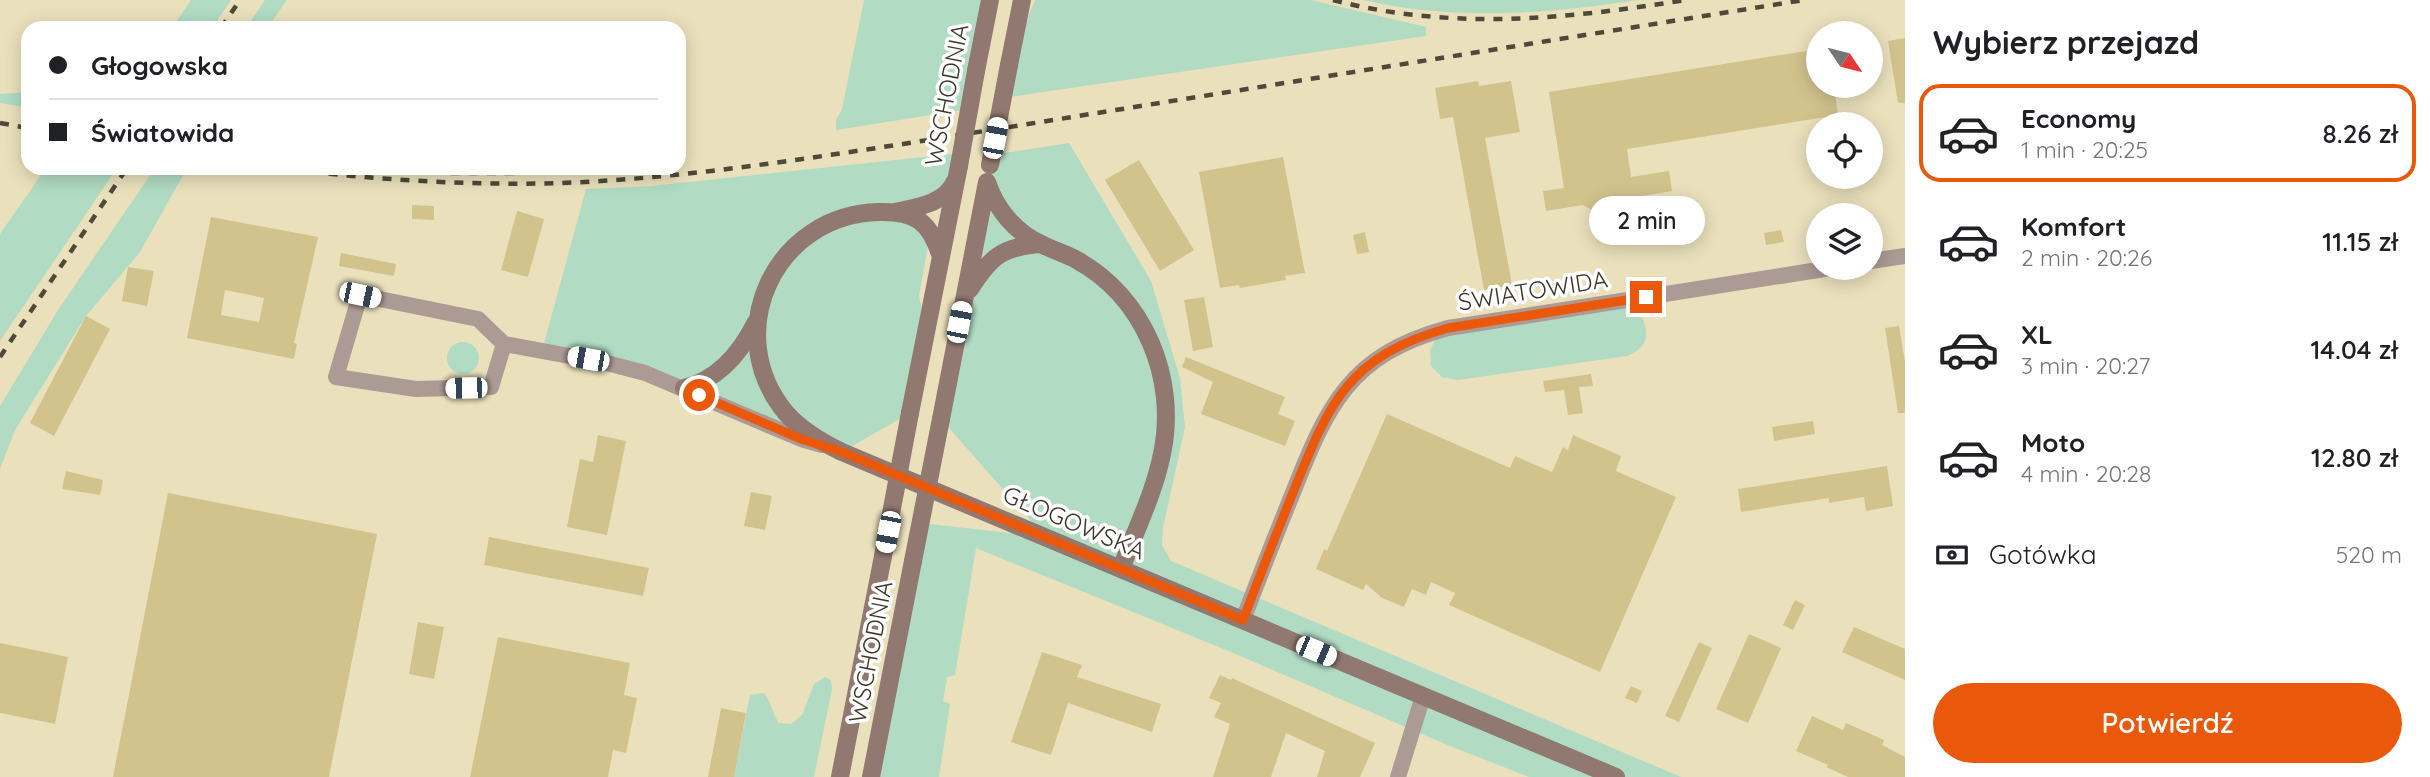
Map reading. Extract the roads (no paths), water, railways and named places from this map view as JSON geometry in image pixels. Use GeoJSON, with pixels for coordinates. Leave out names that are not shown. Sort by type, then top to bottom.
{"type":"FeatureCollection","features":[{"type":"Feature","properties":{"kind":"street","name":"WSCHODNIA"},"geometry":{"type":"LineString","coordinates":[[840,777],[990,0]]}},
{"type":"Feature","properties":{"kind":"street","name":"WSCHODNIA"},"geometry":{"type":"LineString","coordinates":[[871,777],[1022,0]]}},
{"type":"Feature","properties":{"kind":"street"},"geometry":{"type":"LineString","coordinates":[[842,452],[800,427],[785,411],[763,374],[758,355],[758,317],[764,293],[787,253],[807,235],[828,222],[851,215],[894,212],[920,206],[944,196],[951,190],[958,172]]}},
{"type":"Feature","properties":{"kind":"street"},"geometry":{"type":"LineString","coordinates":[[988,173],[995,202],[1005,216],[1039,244],[1078,260],[1113,288],[1145,328],[1157,358],[1165,398],[1163,453],[1121,569]]}},
{"type":"Feature","properties":{"kind":"street"},"geometry":{"type":"LineString","coordinates":[[894,212],[913,217],[928,228],[941,257]]}},
{"type":"Feature","properties":{"kind":"street"},"geometry":{"type":"LineString","coordinates":[[964,298],[984,268],[998,254],[1019,245],[1039,244]]}},
{"type":"Feature","properties":{"kind":"street"},"geometry":{"type":"LineString","coordinates":[[1883,259],[1905,256]]}},
{"type":"Feature","properties":{"kind":"street","name":"ŚWIATOWIDA"},"geometry":{"type":"LineString","coordinates":[[1243,620],[1322,422],[1348,384],[1390,349],[1421,335],[1448,328],[1806,272]]}},
{"type":"Feature","properties":{"kind":"street"},"geometry":{"type":"LineString","coordinates":[[360,295],[478,319],[504,344],[491,387],[416,389],[335,377],[360,295]]}},
{"type":"Feature","properties":{"kind":"street"},"geometry":{"type":"LineString","coordinates":[[684,388],[701,383],[726,365],[744,342],[758,317]]}},
{"type":"Feature","properties":{"kind":"street","name":"GŁOGOWSKA"},"geometry":{"type":"LineString","coordinates":[[504,344],[620,366],[684,388],[1616,777]]}},
{"type":"Feature","properties":{"kind":"street"},"geometry":{"type":"LineString","coordinates":[[1398,777],[1423,696]]}},
{"type":"Feature","properties":{"kind":"railway"},"geometry":{"type":"LineString","coordinates":[[226,21],[240,0]]}},
{"type":"Feature","properties":{"kind":"railway"},"geometry":{"type":"LineString","coordinates":[[1333,0],[1377,10],[1465,19],[1553,17],[1686,0]]}},
{"type":"Feature","properties":{"kind":"railway"},"geometry":{"type":"LineString","coordinates":[[686,173],[903,144],[1804,0]]}},
{"type":"Feature","properties":{"kind":"railway"},"geometry":{"type":"LineString","coordinates":[[0,123],[21,127]]}},
{"type":"Feature","properties":{"kind":"railway"},"geometry":{"type":"LineString","coordinates":[[0,357],[122,175]]}},
{"type":"Feature","properties":{"kind":"railway"},"geometry":{"type":"LineString","coordinates":[[350,175],[489,183],[560,183],[668,175]]}}]}
